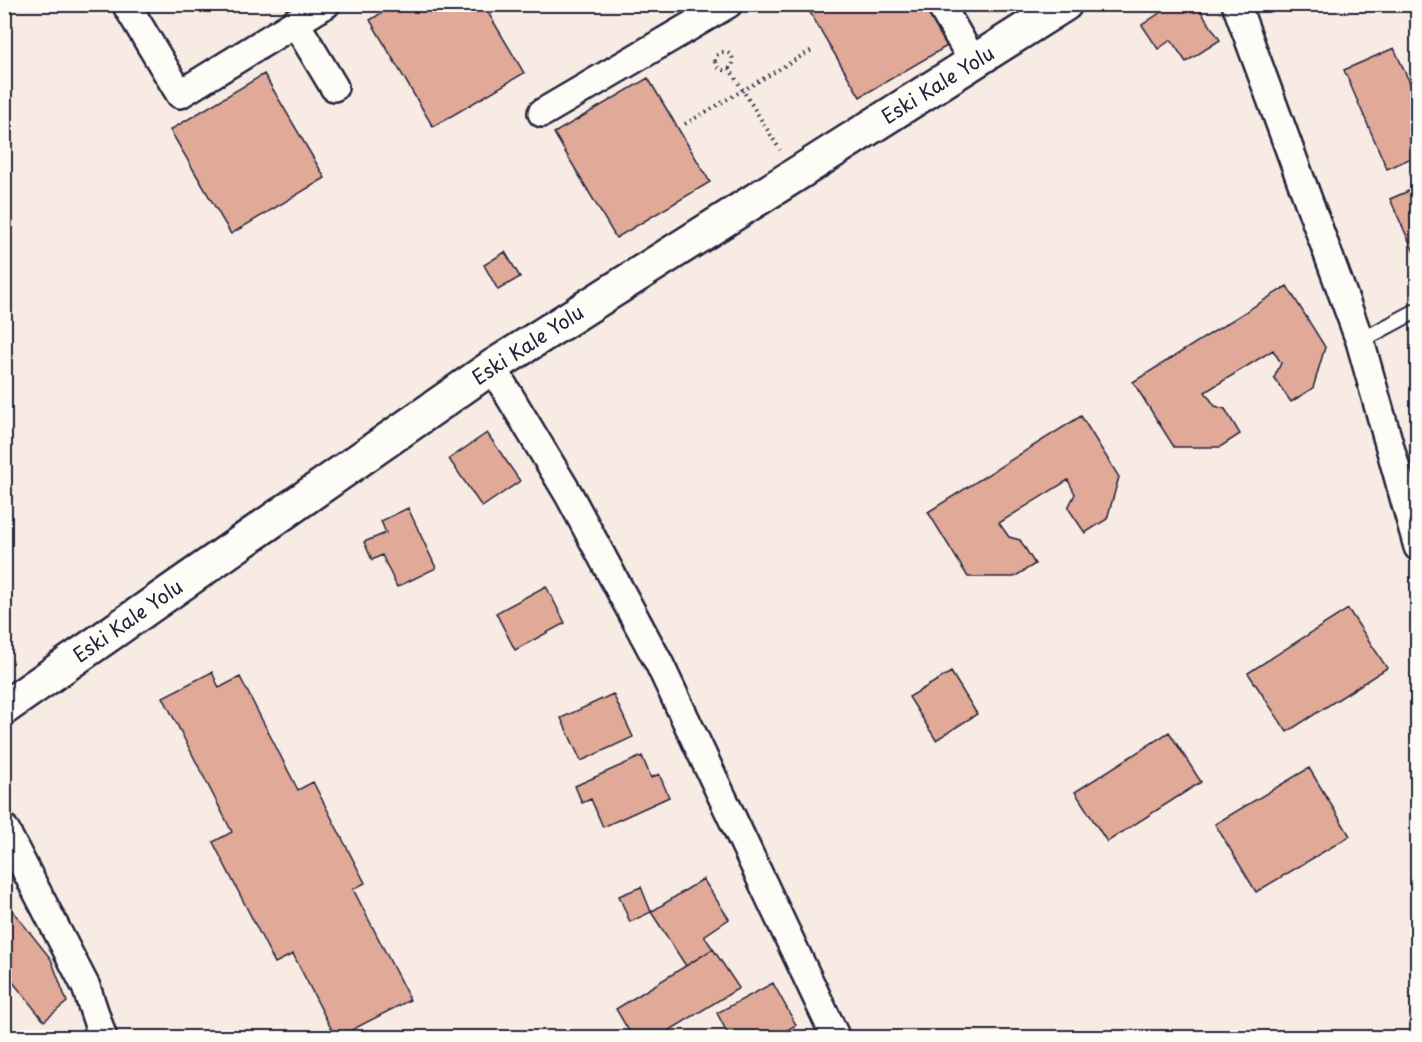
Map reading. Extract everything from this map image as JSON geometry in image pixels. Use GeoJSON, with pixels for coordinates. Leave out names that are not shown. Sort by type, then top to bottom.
{"type":"FeatureCollection","features":[{"type":"Feature","properties":{"kind":"street"},"geometry":{"type":"LineString","coordinates":[[126,4],[180,94],[326,4]]}},
{"type":"Feature","properties":{"kind":"street"},"geometry":{"type":"LineString","coordinates":[[542,113],[728,4]]}},
{"type":"Feature","properties":{"kind":"street"},"geometry":{"type":"LineString","coordinates":[[940,4],[974,63]]}},
{"type":"Feature","properties":{"kind":"street","name":"Eski Kale Yolu"},"geometry":{"type":"LineString","coordinates":[[4,708],[492,367],[1065,4]]}},
{"type":"Feature","properties":{"kind":"street"},"geometry":{"type":"LineString","coordinates":[[1236,4],[1360,341],[1418,547]]}},
{"type":"Feature","properties":{"kind":"street"},"geometry":{"type":"LineString","coordinates":[[295,22],[334,87]]}},
{"type":"Feature","properties":{"kind":"street"},"geometry":{"type":"LineString","coordinates":[[492,367],[569,495],[659,663],[836,1038]]}},
{"type":"Feature","properties":{"kind":"street"},"geometry":{"type":"LineString","coordinates":[[4,828],[86,987],[103,1038]]}},
{"type":"Feature","properties":{"kind":"lane"},"geometry":{"type":"LineString","coordinates":[[1360,341],[1418,310]]}},
{"type":"Feature","properties":{"kind":"path"},"geometry":{"type":"LineString","coordinates":[[685,124],[812,50]]}},
{"type":"Feature","properties":{"kind":"path"},"geometry":{"type":"LineString","coordinates":[[726,51],[732,56],[733,63],[729,68],[722,70],[716,66],[715,58],[719,52],[726,51]]}},
{"type":"Feature","properties":{"kind":"path"},"geometry":{"type":"LineString","coordinates":[[729,68],[796,176]]}},
{"type":"Feature","properties":{"kind":"building"},"geometry":{"type":"Polygon","coordinates":[[[396,4],[483,4],[524,73],[433,127],[370,20],[396,4]]]}},
{"type":"Feature","properties":{"kind":"building"},"geometry":{"type":"Polygon","coordinates":[[[805,4],[932,4],[954,42],[860,97],[805,4]]]}},
{"type":"Feature","properties":{"kind":"building"},"geometry":{"type":"Polygon","coordinates":[[[1173,4],[1196,4],[1220,40],[1186,62],[1171,40],[1158,49],[1142,25],[1173,4]]]}},
{"type":"Feature","properties":{"kind":"building"},"geometry":{"type":"Polygon","coordinates":[[[1394,48],[1418,101],[1418,155],[1387,169],[1344,70],[1394,48]]]}},
{"type":"Feature","properties":{"kind":"building"},"geometry":{"type":"Polygon","coordinates":[[[264,74],[325,178],[231,234],[170,130],[264,74]]]}},
{"type":"Feature","properties":{"kind":"building"},"geometry":{"type":"Polygon","coordinates":[[[648,78],[710,182],[616,238],[554,133],[648,78]]]}},
{"type":"Feature","properties":{"kind":"building"},"geometry":{"type":"Polygon","coordinates":[[[1418,187],[1418,258],[1417,259],[1390,199],[1418,187]]]}},
{"type":"Feature","properties":{"kind":"building"},"geometry":{"type":"Polygon","coordinates":[[[505,252],[520,277],[498,290],[484,265],[505,252]]]}},
{"type":"Feature","properties":{"kind":"building"},"geometry":{"type":"Polygon","coordinates":[[[1287,286],[1325,347],[1313,388],[1291,402],[1274,378],[1281,363],[1273,350],[1205,392],[1215,406],[1225,409],[1240,434],[1220,447],[1174,447],[1133,382],[1287,286]]]}},
{"type":"Feature","properties":{"kind":"building"},"geometry":{"type":"Polygon","coordinates":[[[1081,416],[1119,477],[1107,519],[1085,533],[1068,508],[1075,494],[1068,480],[999,523],[1009,537],[1020,540],[1035,564],[1014,577],[968,577],[928,512],[1081,416]]]}},
{"type":"Feature","properties":{"kind":"building"},"geometry":{"type":"Polygon","coordinates":[[[487,433],[520,481],[482,507],[449,459],[487,433]]]}},
{"type":"Feature","properties":{"kind":"building"},"geometry":{"type":"Polygon","coordinates":[[[408,508],[436,568],[397,587],[382,555],[372,560],[364,542],[386,533],[381,521],[408,508]]]}},
{"type":"Feature","properties":{"kind":"building"},"geometry":{"type":"Polygon","coordinates":[[[546,586],[565,623],[515,650],[496,613],[546,586]]]}},
{"type":"Feature","properties":{"kind":"building"},"geometry":{"type":"Polygon","coordinates":[[[1348,609],[1387,668],[1287,732],[1248,673],[1348,609]]]}},
{"type":"Feature","properties":{"kind":"building"},"geometry":{"type":"Polygon","coordinates":[[[212,672],[219,688],[240,677],[298,790],[313,782],[365,883],[353,889],[410,1000],[336,1038],[293,954],[275,963],[213,842],[232,832],[163,697],[212,672]]]}},
{"type":"Feature","properties":{"kind":"building"},"geometry":{"type":"Polygon","coordinates":[[[951,672],[977,714],[936,740],[909,697],[951,672]]]}},
{"type":"Feature","properties":{"kind":"building"},"geometry":{"type":"Polygon","coordinates":[[[613,694],[633,737],[581,761],[561,718],[613,694]]]}},
{"type":"Feature","properties":{"kind":"building"},"geometry":{"type":"Polygon","coordinates":[[[1169,732],[1201,782],[1107,842],[1075,792],[1169,732]]]}},
{"type":"Feature","properties":{"kind":"building"},"geometry":{"type":"Polygon","coordinates":[[[642,756],[651,778],[659,774],[669,797],[603,827],[591,799],[582,803],[575,786],[642,756]]]}},
{"type":"Feature","properties":{"kind":"building"},"geometry":{"type":"Polygon","coordinates":[[[1309,768],[1350,836],[1256,892],[1215,824],[1309,768]]]}},
{"type":"Feature","properties":{"kind":"building"},"geometry":{"type":"Polygon","coordinates":[[[703,879],[729,919],[704,936],[713,949],[686,966],[651,912],[703,879]]]}},
{"type":"Feature","properties":{"kind":"building"},"geometry":{"type":"Polygon","coordinates":[[[641,887],[651,912],[630,922],[619,896],[641,887]]]}},
{"type":"Feature","properties":{"kind":"building"},"geometry":{"type":"Polygon","coordinates":[[[4,900],[51,959],[67,1002],[44,1021],[4,971],[4,900]]]}},
{"type":"Feature","properties":{"kind":"building"},"geometry":{"type":"Polygon","coordinates":[[[713,949],[739,988],[657,1038],[633,1038],[616,1009],[713,949]]]}},
{"type":"Feature","properties":{"kind":"building"},"geometry":{"type":"Polygon","coordinates":[[[773,983],[796,1025],[773,1038],[730,1038],[717,1013],[773,983]]]}}]}
